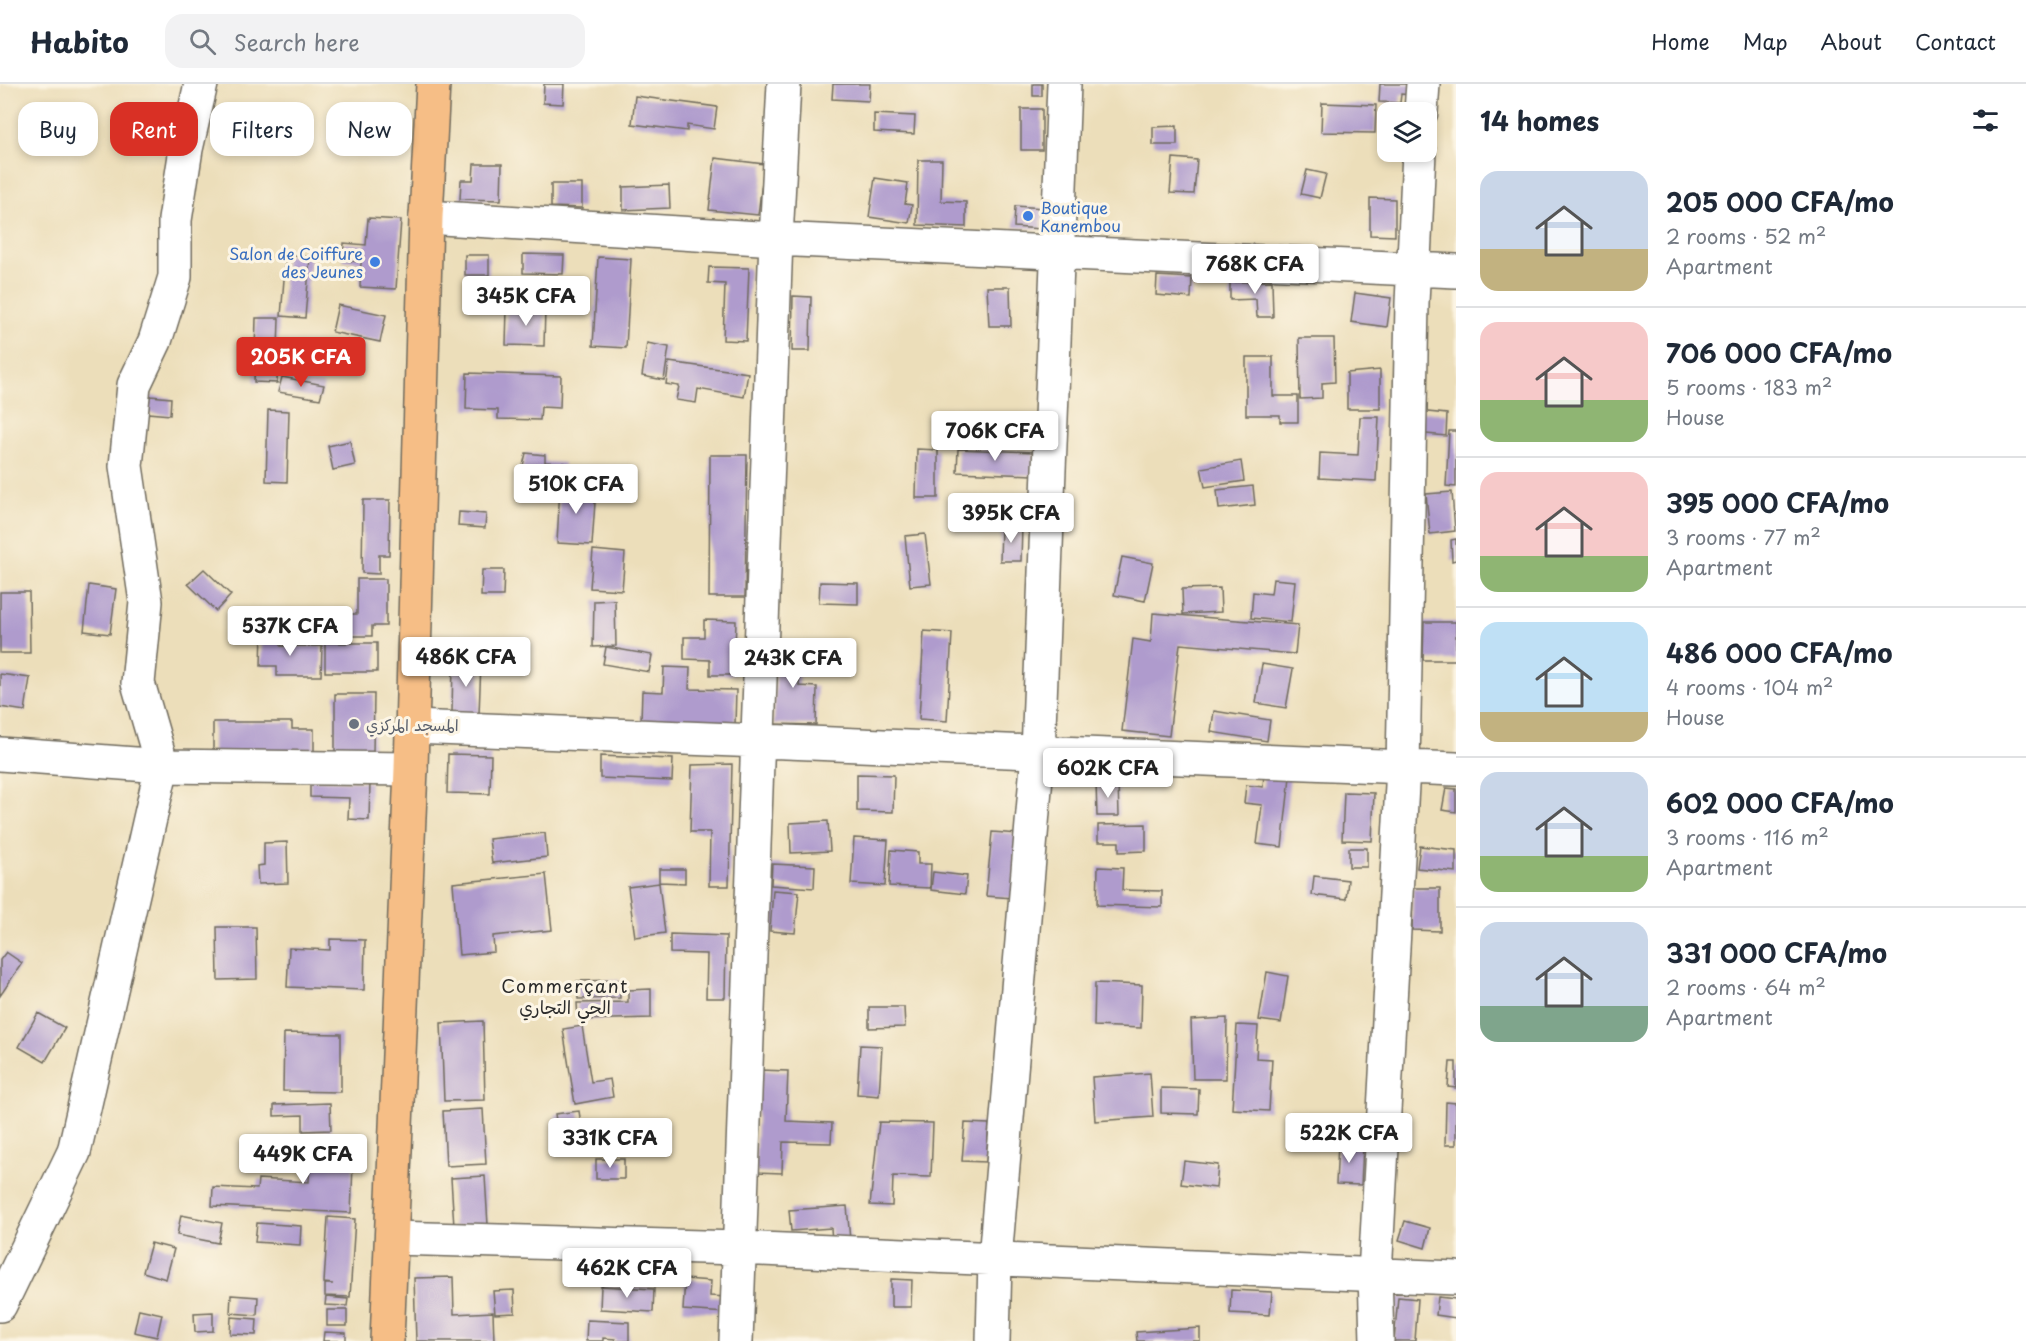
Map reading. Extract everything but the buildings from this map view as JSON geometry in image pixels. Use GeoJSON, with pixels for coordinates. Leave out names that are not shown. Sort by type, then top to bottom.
{"type":"FeatureCollection","features":[{"type":"Feature","properties":{"kind":"main road"},"geometry":{"type":"LineString","coordinates":[[387,1341],[413,727],[426,217],[433,84]]}},
{"type":"Feature","properties":{"kind":"street"},"geometry":{"type":"LineString","coordinates":[[0,1305],[74,1152],[162,766],[138,683],[146,602],[126,466],[134,385],[155,341],[175,277],[175,220],[186,149],[201,84]]}},
{"type":"Feature","properties":{"kind":"street"},"geometry":{"type":"LineString","coordinates":[[736,1341],[776,239],[784,84]]}},
{"type":"Feature","properties":{"kind":"street"},"geometry":{"type":"LineString","coordinates":[[993,1341],[995,1259],[1038,753],[1064,84]]}},
{"type":"Feature","properties":{"kind":"street"},"geometry":{"type":"LineString","coordinates":[[1422,102],[1423,84]]}},
{"type":"Feature","properties":{"kind":"street"},"geometry":{"type":"LineString","coordinates":[[1377,1341],[1375,1274],[1403,767],[1413,269],[1418,162]]}},
{"type":"Feature","properties":{"kind":"street"},"geometry":{"type":"LineString","coordinates":[[426,217],[776,239],[1456,271]]}},
{"type":"Feature","properties":{"kind":"street"},"geometry":{"type":"LineString","coordinates":[[413,727],[1456,770]]}},
{"type":"Feature","properties":{"kind":"street"},"geometry":{"type":"LineString","coordinates":[[0,754],[162,766],[411,769]]}},
{"type":"Feature","properties":{"kind":"street"},"geometry":{"type":"LineString","coordinates":[[392,1238],[738,1248],[1456,1278]]}},
{"type":"Feature","properties":{"kind":"place","name":"Boutique Kanembou"},"geometry":{"type":"Point","coordinates":[1028,216]}},
{"type":"Feature","properties":{"kind":"place","name":"Salon de Coiffure des Jeunes"},"geometry":{"type":"Point","coordinates":[375,262]}},
{"type":"Feature","properties":{"kind":"place","name":"المسجد المركزي"},"geometry":{"type":"Point","coordinates":[354,724]}},
{"type":"Feature","properties":{"kind":"district","name":"Commerçant الحي التجاري"},"geometry":{"type":"Point","coordinates":[565,995]}}]}
